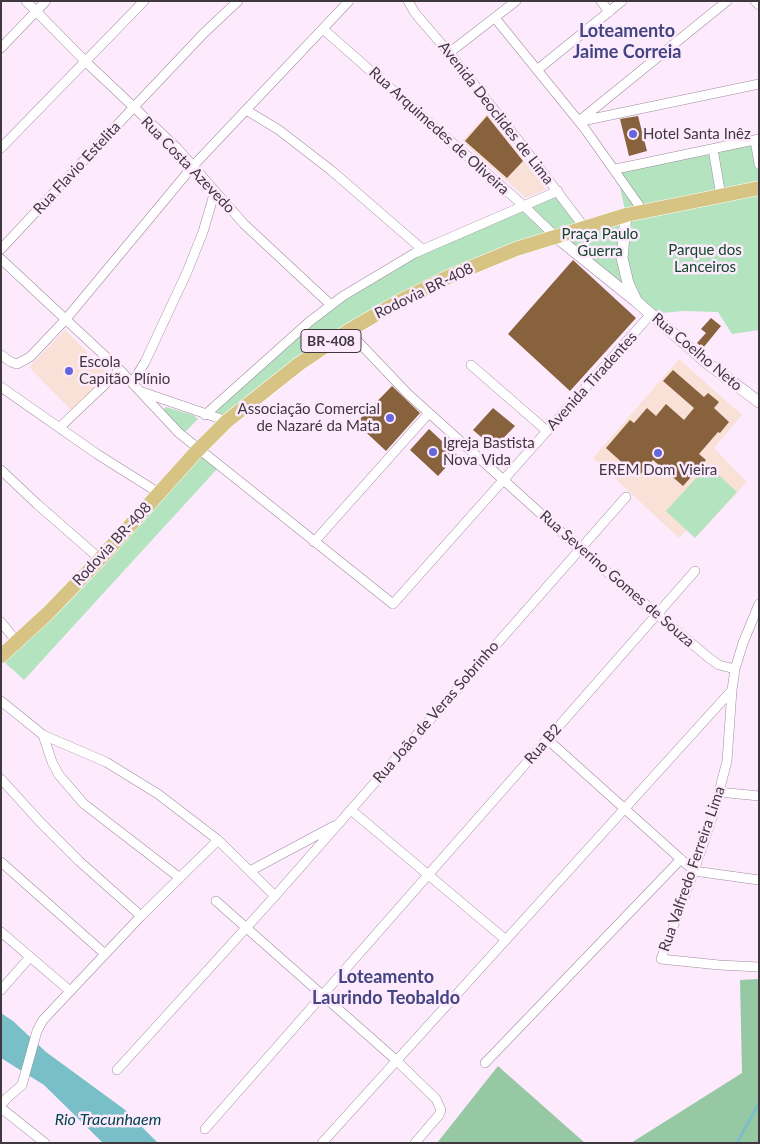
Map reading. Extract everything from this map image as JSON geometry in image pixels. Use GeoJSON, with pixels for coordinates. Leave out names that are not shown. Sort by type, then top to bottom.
{"type":"FeatureCollection","features":[{"type":"Feature","properties":{"kind":"main road","name":"Rodovia BR-408"},"geometry":{"type":"LineString","coordinates":[[7,650],[48,613],[100,559],[199,449],[227,422],[298,364],[348,331],[396,303],[448,277],[516,249],[626,215],[759,188]]}},
{"type":"Feature","properties":{"kind":"street","name":"Rua Costa Azevedo"},"geometry":{"type":"LineString","coordinates":[[26,1],[85,62],[177,148],[244,224],[331,305]]}},
{"type":"Feature","properties":{"kind":"street"},"geometry":{"type":"LineString","coordinates":[[1,48],[46,1]]}},
{"type":"Feature","properties":{"kind":"street"},"geometry":{"type":"LineString","coordinates":[[1,148],[144,1]]}},
{"type":"Feature","properties":{"kind":"street","name":"Rua Flavio Estelita"},"geometry":{"type":"LineString","coordinates":[[1,249],[204,33],[238,1]]}},
{"type":"Feature","properties":{"kind":"street"},"geometry":{"type":"LineString","coordinates":[[1,355],[11,362],[18,364],[24,361],[66,319],[193,166],[349,1]]}},
{"type":"Feature","properties":{"kind":"street"},"geometry":{"type":"LineString","coordinates":[[449,53],[516,1]]}},
{"type":"Feature","properties":{"kind":"street"},"geometry":{"type":"LineString","coordinates":[[600,1],[609,12]]}},
{"type":"Feature","properties":{"kind":"street"},"geometry":{"type":"LineString","coordinates":[[537,70],[622,1]]}},
{"type":"Feature","properties":{"kind":"street"},"geometry":{"type":"LineString","coordinates":[[579,121],[726,1]]}},
{"type":"Feature","properties":{"kind":"street"},"geometry":{"type":"LineString","coordinates":[[755,1],[759,5]]}},
{"type":"Feature","properties":{"kind":"street","name":"Avenida Deoclides de Lima"},"geometry":{"type":"LineString","coordinates":[[411,2],[584,227]]}},
{"type":"Feature","properties":{"kind":"street"},"geometry":{"type":"LineString","coordinates":[[495,18],[579,121],[616,170],[643,211]]}},
{"type":"Feature","properties":{"kind":"street","name":"Rua Arquimedes de Oliveira"},"geometry":{"type":"LineString","coordinates":[[323,28],[524,206],[554,236]]}},
{"type":"Feature","properties":{"kind":"street"},"geometry":{"type":"LineString","coordinates":[[579,121],[759,84]]}},
{"type":"Feature","properties":{"kind":"street"},"geometry":{"type":"LineString","coordinates":[[246,110],[279,130],[332,171],[422,249]]}},
{"type":"Feature","properties":{"kind":"street"},"geometry":{"type":"LineString","coordinates":[[616,170],[757,139],[759,164]]}},
{"type":"Feature","properties":{"kind":"street"},"geometry":{"type":"LineString","coordinates":[[713,149],[721,196]]}},
{"type":"Feature","properties":{"kind":"street"},"geometry":{"type":"LineString","coordinates":[[132,383],[145,362],[187,272],[203,232],[215,191]]}},
{"type":"Feature","properties":{"kind":"street"},"geometry":{"type":"LineString","coordinates":[[205,415],[302,328],[331,305],[384,270],[422,249],[558,191]]}},
{"type":"Feature","properties":{"kind":"street","name":"Rua Coelho Neto"},"geometry":{"type":"LineString","coordinates":[[626,215],[622,258],[628,283],[637,302]]}},
{"type":"Feature","properties":{"kind":"street","name":"Rua Coelho Neto"},"geometry":{"type":"LineString","coordinates":[[554,236],[637,302],[707,363],[759,402]]}},
{"type":"Feature","properties":{"kind":"street"},"geometry":{"type":"LineString","coordinates":[[1,259],[120,370],[179,433],[314,542],[429,413]]}},
{"type":"Feature","properties":{"kind":"street","name":"Avenida Tiradentes"},"geometry":{"type":"LineString","coordinates":[[314,542],[393,604],[651,314]]}},
{"type":"Feature","properties":{"kind":"street","name":"Rua Severino Gomes de Souza"},"geometry":{"type":"LineString","coordinates":[[348,331],[408,394],[580,549],[708,658],[719,665],[735,669]]}},
{"type":"Feature","properties":{"kind":"street"},"geometry":{"type":"LineString","coordinates":[[471,365],[547,432]]}},
{"type":"Feature","properties":{"kind":"street"},"geometry":{"type":"LineString","coordinates":[[60,427],[120,370]]}},
{"type":"Feature","properties":{"kind":"street"},"geometry":{"type":"LineString","coordinates":[[1,387],[97,454],[159,493]]}},
{"type":"Feature","properties":{"kind":"street"},"geometry":{"type":"LineString","coordinates":[[139,391],[227,422]]}},
{"type":"Feature","properties":{"kind":"street"},"geometry":{"type":"LineString","coordinates":[[1,470],[100,559]]}},
{"type":"Feature","properties":{"kind":"street","name":"Rua João de Veras Sobrinho"},"geometry":{"type":"LineString","coordinates":[[117,1070],[275,896],[626,497]]}},
{"type":"Feature","properties":{"kind":"street","name":"Rua B2"},"geometry":{"type":"LineString","coordinates":[[205,1129],[695,571]]}},
{"type":"Feature","properties":{"kind":"street","name":"Rua Valfredo Ferreira Lima"},"geometry":{"type":"LineString","coordinates":[[759,604],[743,643],[735,669],[727,761],[713,815],[661,959],[759,967]]}},
{"type":"Feature","properties":{"kind":"street"},"geometry":{"type":"LineString","coordinates":[[1,622],[7,650]]}},
{"type":"Feature","properties":{"kind":"street"},"geometry":{"type":"LineString","coordinates":[[322,1143],[732,690]]}},
{"type":"Feature","properties":{"kind":"street"},"geometry":{"type":"LineString","coordinates":[[1,701],[44,735],[85,752],[123,772],[158,794],[218,840],[275,896]]}},
{"type":"Feature","properties":{"kind":"street"},"geometry":{"type":"LineString","coordinates":[[44,735],[52,762],[60,775],[84,804],[180,878]]}},
{"type":"Feature","properties":{"kind":"street"},"geometry":{"type":"LineString","coordinates":[[547,739],[694,870],[759,880]]}},
{"type":"Feature","properties":{"kind":"street"},"geometry":{"type":"LineString","coordinates":[[1,779],[79,861],[141,916]]}},
{"type":"Feature","properties":{"kind":"street"},"geometry":{"type":"LineString","coordinates":[[719,792],[759,796]]}},
{"type":"Feature","properties":{"kind":"street"},"geometry":{"type":"LineString","coordinates":[[350,810],[506,940]]}},
{"type":"Feature","properties":{"kind":"street"},"geometry":{"type":"LineString","coordinates":[[250,871],[340,822]]}},
{"type":"Feature","properties":{"kind":"street"},"geometry":{"type":"LineString","coordinates":[[45,1143],[1,1106],[22,1085],[39,1025],[141,916],[218,840]]}},
{"type":"Feature","properties":{"kind":"street"},"geometry":{"type":"LineString","coordinates":[[485,1063],[681,859]]}},
{"type":"Feature","properties":{"kind":"street"},"geometry":{"type":"LineString","coordinates":[[1,862],[105,954]]}},
{"type":"Feature","properties":{"kind":"street"},"geometry":{"type":"LineString","coordinates":[[216,901],[397,1061],[436,1100],[441,1110],[435,1121],[415,1143]]}},
{"type":"Feature","properties":{"kind":"street"},"geometry":{"type":"LineString","coordinates":[[1,932],[70,991]]}},
{"type":"Feature","properties":{"kind":"street"},"geometry":{"type":"LineString","coordinates":[[1,990],[30,956]]}},
{"type":"Feature","properties":{"kind":"shaded area"},"geometry":{"type":"Polygon","coordinates":[[[487,114],[546,189],[526,198],[462,141],[487,114]]]}},
{"type":"Feature","properties":{"kind":"shaded area","name":"Escola Capitão Plínio"},"geometry":{"type":"Polygon","coordinates":[[[65,330],[109,374],[72,411],[29,367],[65,330]]]}},
{"type":"Feature","properties":{"kind":"shaded area","name":"EREM Dom Vieira"},"geometry":{"type":"Polygon","coordinates":[[[679,359],[742,415],[714,448],[747,482],[695,538],[686,530],[679,538],[593,458],[679,359]]]}},
{"type":"Feature","properties":{"kind":"green space","name":"Parque dos Lanceiros"},"geometry":{"type":"Polygon","coordinates":[[[759,139],[759,330],[732,334],[718,312],[683,311],[651,314],[628,283],[626,215],[616,169],[759,139]]]}},
{"type":"Feature","properties":{"kind":"green space"},"geometry":{"type":"Polygon","coordinates":[[[558,191],[584,227],[516,249],[348,331],[227,421],[205,415],[265,361],[383,270],[558,191]]]}},
{"type":"Feature","properties":{"kind":"green space","name":"Praça Paulo Guerra"},"geometry":{"type":"Polygon","coordinates":[[[619,218],[620,228],[630,292],[563,235],[619,218]]]}},
{"type":"Feature","properties":{"kind":"green space"},"geometry":{"type":"Polygon","coordinates":[[[166,407],[193,415],[198,419],[184,433],[162,411],[166,407]]]}},
{"type":"Feature","properties":{"kind":"green space"},"geometry":{"type":"Polygon","coordinates":[[[196,452],[217,469],[24,680],[1,659],[196,452]]]}},
{"type":"Feature","properties":{"kind":"green space"},"geometry":{"type":"Polygon","coordinates":[[[708,465],[737,492],[695,538],[666,511],[708,465]]]}},
{"type":"Feature","properties":{"kind":"green space"},"geometry":{"type":"Polygon","coordinates":[[[759,979],[759,1143],[631,1143],[742,1073],[740,980],[759,979]]]}},
{"type":"Feature","properties":{"kind":"green space"},"geometry":{"type":"Polygon","coordinates":[[[498,1066],[585,1143],[437,1143],[498,1066]]]}},
{"type":"Feature","properties":{"kind":"water","name":"Rio Tracunhaem"},"geometry":{"type":"Polygon","coordinates":[[[1,1013],[13,1021],[46,1052],[124,1109],[158,1143],[103,1143],[44,1085],[1,1058],[1,1013]]]}},
{"type":"Feature","properties":{"kind":"building"},"geometry":{"type":"Polygon","coordinates":[[[487,116],[523,161],[507,178],[465,141],[487,116]]]}},
{"type":"Feature","properties":{"kind":"building","name":"Hotel Santa Inêz"},"geometry":{"type":"Polygon","coordinates":[[[638,116],[647,151],[629,156],[620,119],[638,116]]]}},
{"type":"Feature","properties":{"kind":"building"},"geometry":{"type":"Polygon","coordinates":[[[573,260],[636,318],[570,391],[508,334],[573,260]]]}},
{"type":"Feature","properties":{"kind":"building"},"geometry":{"type":"Polygon","coordinates":[[[711,318],[721,326],[703,348],[697,343],[706,333],[701,329],[711,318]]]}},
{"type":"Feature","properties":{"kind":"building"},"geometry":{"type":"Polygon","coordinates":[[[673,370],[704,397],[708,393],[719,402],[714,408],[729,422],[699,454],[706,460],[683,486],[653,460],[638,477],[606,448],[630,420],[634,423],[647,408],[656,416],[666,404],[684,420],[694,408],[663,381],[673,370]]]}},
{"type":"Feature","properties":{"kind":"building","name":"Associação Comercial de Nazaré da Mata"},"geometry":{"type":"Polygon","coordinates":[[[392,386],[420,413],[386,451],[356,423],[392,386]]]}},
{"type":"Feature","properties":{"kind":"building"},"geometry":{"type":"Polygon","coordinates":[[[493,408],[515,426],[494,448],[473,430],[493,408]]]}},
{"type":"Feature","properties":{"kind":"building","name":"Igreja Bastista Nova Vida"},"geometry":{"type":"Polygon","coordinates":[[[429,429],[457,455],[438,476],[410,450],[429,429]]]}},
{"type":"Feature","properties":{"kind":"waterway"},"geometry":{"type":"LineString","coordinates":[[737,1143],[759,1103]]}},
{"type":"Feature","properties":{"kind":"place","name":"Hotel Santa Inêz"},"geometry":{"type":"Point","coordinates":[633,134]}},
{"type":"Feature","properties":{"kind":"place","name":"Escola Capitão Plínio"},"geometry":{"type":"Point","coordinates":[69,371]}},
{"type":"Feature","properties":{"kind":"place","name":"Associação Comercial de Nazaré da Mata"},"geometry":{"type":"Point","coordinates":[390,418]}},
{"type":"Feature","properties":{"kind":"place","name":"Igreja Bastista Nova Vida"},"geometry":{"type":"Point","coordinates":[433,452]}},
{"type":"Feature","properties":{"kind":"place","name":"EREM Dom Vieira"},"geometry":{"type":"Point","coordinates":[658,453]}},
{"type":"Feature","properties":{"kind":"district","name":"Loteamento Jaime Correia"},"geometry":{"type":"Point","coordinates":[627,41]}},
{"type":"Feature","properties":{"kind":"district","name":"Loteamento Laurindo Teobaldo"},"geometry":{"type":"Point","coordinates":[386,988]}}]}
